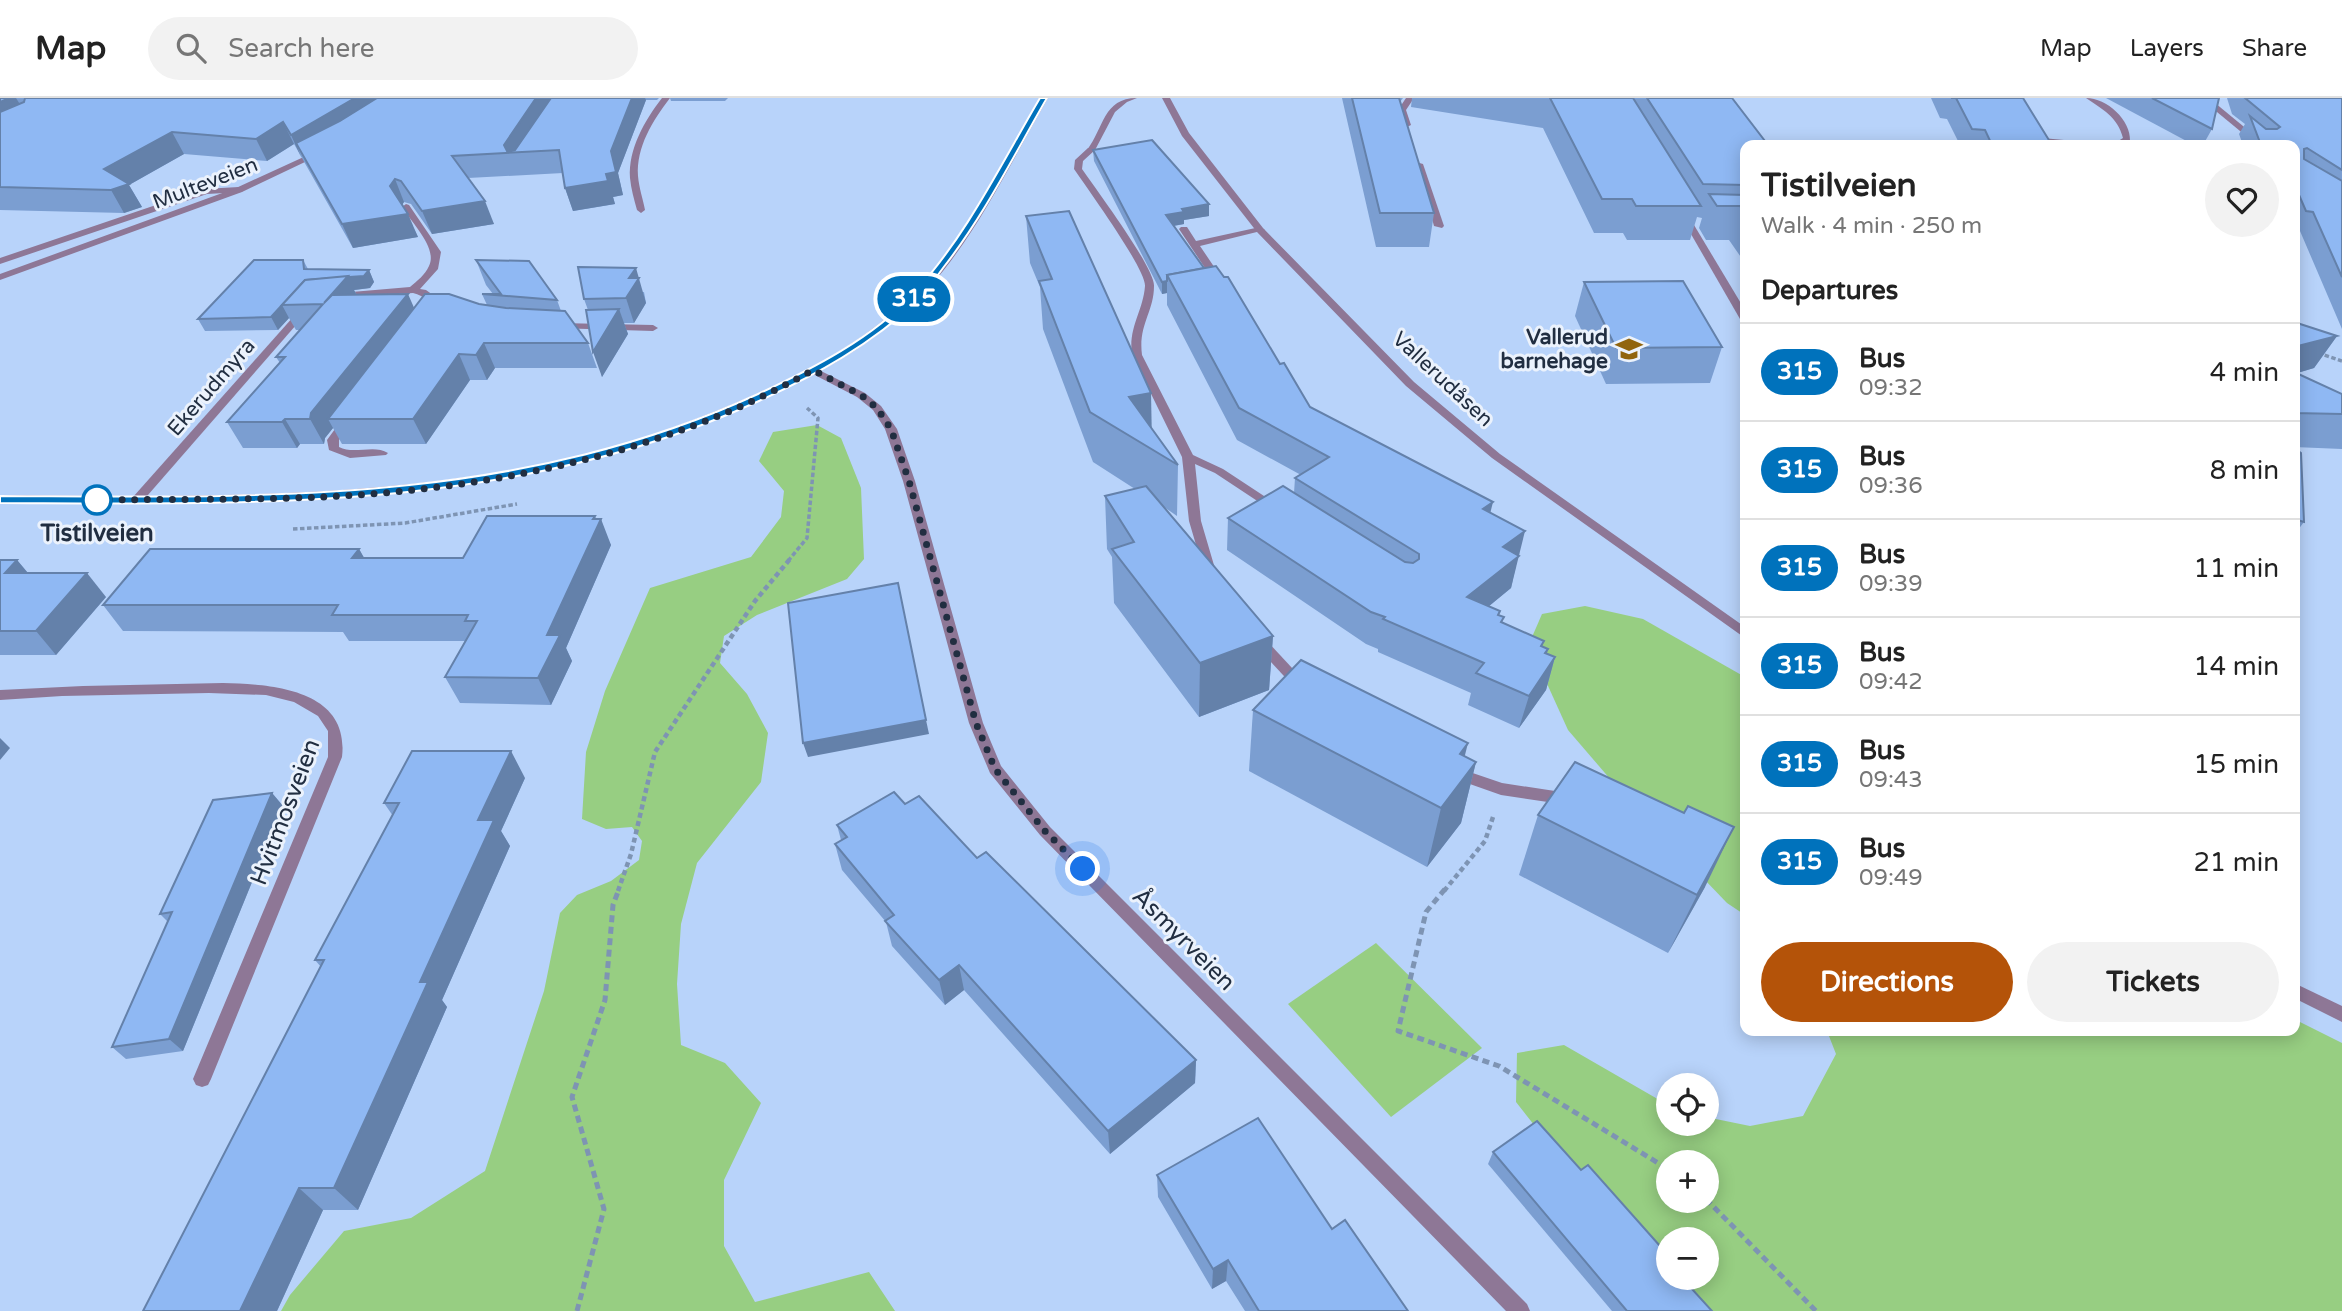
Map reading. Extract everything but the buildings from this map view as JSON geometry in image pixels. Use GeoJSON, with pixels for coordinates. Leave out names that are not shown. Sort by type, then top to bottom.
{"type":"FeatureCollection","features":[{"type":"Feature","properties":{"kind":"street"},"geometry":{"type":"LineString","coordinates":[[641,210],[634,175],[635,164],[651,120],[666,98]]}},
{"type":"Feature","properties":{"kind":"street"},"geometry":{"type":"LineString","coordinates":[[0,499],[254,499],[378,493],[533,471],[638,444],[686,428],[742,406],[813,370],[881,327],[930,282],[961,239],[1044,98]]}},
{"type":"Feature","properties":{"kind":"street"},"geometry":{"type":"LineString","coordinates":[[1133,98],[1113,107],[1101,137],[1079,160],[1078,169],[1123,234],[1150,282],[1154,302],[1139,321],[1135,340],[1137,355],[1188,457],[1195,521],[1202,552],[1217,587]]}},
{"type":"Feature","properties":{"kind":"street","name":"Vallerudåsen"},"geometry":{"type":"LineString","coordinates":[[1166,98],[1185,134],[1260,230],[1410,384],[1447,417],[1552,498],[1740,630]]}},
{"type":"Feature","properties":{"kind":"street"},"geometry":{"type":"LineString","coordinates":[[1410,98],[1402,110],[1410,136]]}},
{"type":"Feature","properties":{"kind":"street"},"geometry":{"type":"LineString","coordinates":[[2090,98],[2110,110],[2126,131],[2125,140]]}},
{"type":"Feature","properties":{"kind":"street"},"geometry":{"type":"LineString","coordinates":[[2204,98],[2256,140]]}},
{"type":"Feature","properties":{"kind":"street"},"geometry":{"type":"LineString","coordinates":[[2035,130],[2041,140]]}},
{"type":"Feature","properties":{"kind":"street","name":"Multeveien"},"geometry":{"type":"LineString","coordinates":[[0,276],[239,191],[335,145]]}},
{"type":"Feature","properties":{"kind":"street"},"geometry":{"type":"LineString","coordinates":[[1414,149],[1439,226]]}},
{"type":"Feature","properties":{"kind":"street"},"geometry":{"type":"LineString","coordinates":[[0,261],[206,191],[239,191]]}},
{"type":"Feature","properties":{"kind":"street"},"geometry":{"type":"LineString","coordinates":[[406,206],[436,252],[437,259],[435,266],[413,290]]}},
{"type":"Feature","properties":{"kind":"street"},"geometry":{"type":"LineString","coordinates":[[1682,211],[1740,310]]}},
{"type":"Feature","properties":{"kind":"street"},"geometry":{"type":"LineString","coordinates":[[1688,222],[1700,222]]}},
{"type":"Feature","properties":{"kind":"street"},"geometry":{"type":"LineString","coordinates":[[1184,229],[1224,288],[1211,290]]}},
{"type":"Feature","properties":{"kind":"street"},"geometry":{"type":"LineString","coordinates":[[1194,244],[1260,230]]}},
{"type":"Feature","properties":{"kind":"street"},"geometry":{"type":"LineString","coordinates":[[326,297],[413,290],[423,292],[444,306],[431,314]]}},
{"type":"Feature","properties":{"kind":"street","name":"Ekerudmyra"},"geometry":{"type":"LineString","coordinates":[[137,500],[314,299]]}},
{"type":"Feature","properties":{"kind":"street"},"geometry":{"type":"LineString","coordinates":[[541,326],[653,327]]}},
{"type":"Feature","properties":{"kind":"street","name":"Åsmyrveien"},"geometry":{"type":"LineString","coordinates":[[813,370],[861,395],[877,408],[891,429],[906,471],[976,723],[995,769],[1045,831],[1520,1311]]}},
{"type":"Feature","properties":{"kind":"street"},"geometry":{"type":"LineString","coordinates":[[356,408],[333,440],[333,448],[340,454],[382,453]]}},
{"type":"Feature","properties":{"kind":"street"},"geometry":{"type":"LineString","coordinates":[[1188,457],[1219,471],[1289,515]]}},
{"type":"Feature","properties":{"kind":"street"},"geometry":{"type":"LineString","coordinates":[[1248,630],[1313,695]]}},
{"type":"Feature","properties":{"kind":"street","name":"Hvitmosveien"},"geometry":{"type":"LineString","coordinates":[[0,695],[94,691],[253,690],[281,693],[300,700],[326,715],[333,725],[338,738],[335,757],[202,1079]]}},
{"type":"Feature","properties":{"kind":"street"},"geometry":{"type":"LineString","coordinates":[[1443,768],[1501,789],[1579,800]]}},
{"type":"Feature","properties":{"kind":"street"},"geometry":{"type":"LineString","coordinates":[[2300,993],[2342,1014]]}},
{"type":"Feature","properties":{"kind":"path"},"geometry":{"type":"LineString","coordinates":[[2306,349],[2342,361]]}},
{"type":"Feature","properties":{"kind":"path"},"geometry":{"type":"LineString","coordinates":[[577,1311],[604,1209],[572,1097],[605,1000],[613,905],[631,854],[654,752],[755,601],[807,538],[818,418],[807,408]]}},
{"type":"Feature","properties":{"kind":"path"},"geometry":{"type":"LineString","coordinates":[[1485,841],[1426,912],[1398,1031],[1499,1066],[1656,1162]]}},
{"type":"Feature","properties":{"kind":"path"},"geometry":{"type":"LineString","coordinates":[[1719,1212],[1816,1311]]}},
{"type":"Feature","properties":{"kind":"green space"},"geometry":{"type":"Polygon","coordinates":[[[817,425],[841,438],[861,488],[864,559],[847,579],[757,615],[724,636],[720,663],[747,694],[768,733],[761,782],[697,863],[681,924],[677,984],[681,1045],[725,1063],[761,1103],[724,1180],[724,1246],[755,1302],[869,1272],[895,1311],[281,1311],[290,1295],[344,1231],[411,1218],[485,1171],[544,991],[560,913],[577,895],[611,881],[639,860],[642,841],[632,827],[606,829],[582,819],[586,752],[605,691],[650,588],[751,557],[781,517],[784,491],[759,461],[773,432],[817,425]]]}},
{"type":"Feature","properties":{"kind":"green space"},"geometry":{"type":"Polygon","coordinates":[[[1585,606],[1643,619],[1740,674],[1740,912],[1727,903],[1629,801],[1568,730],[1529,644],[1542,614],[1585,606]]]}},
{"type":"Feature","properties":{"kind":"green space"},"geometry":{"type":"Polygon","coordinates":[[[1376,943],[1482,1048],[1391,1117],[1288,1004],[1376,943]]]}},
{"type":"Feature","properties":{"kind":"green space"},"geometry":{"type":"Polygon","coordinates":[[[2300,1022],[2342,1043],[2342,1311],[1700,1311],[1686,1290],[1719,1290],[1719,1227],[1656,1227],[1656,1254],[1542,1135],[1516,1102],[1517,1053],[1564,1045],[1656,1098],[1656,1136],[1719,1136],[1719,1120],[1750,1126],[1803,1116],[1836,1054],[1829,1036],[2300,1036],[2300,1022]]]}},
{"type":"Feature","properties":{"kind":"bus line","name":"315"},"geometry":{"type":"LineString","coordinates":[[0,499],[216,500],[324,497],[416,489],[514,475],[582,460],[647,442],[718,416],[793,381],[860,342],[916,297],[961,239],[1044,98]]}},
{"type":"Feature","properties":{"kind":"place","name":"Vallerud barnehage"},"geometry":{"type":"Point","coordinates":[1629,349]}},
{"type":"Feature","properties":{"kind":"place","name":"Tistilveien"},"geometry":{"type":"Point","coordinates":[97,500]}},
{"type":"Feature","properties":{"kind":"route"},"geometry":{"type":"LineString","coordinates":[[97,500],[324,497],[416,489],[514,475],[647,442],[742,406],[813,370],[861,395],[877,408],[891,429],[901,453],[976,723],[995,769],[1045,831],[1083,869]]}}]}
